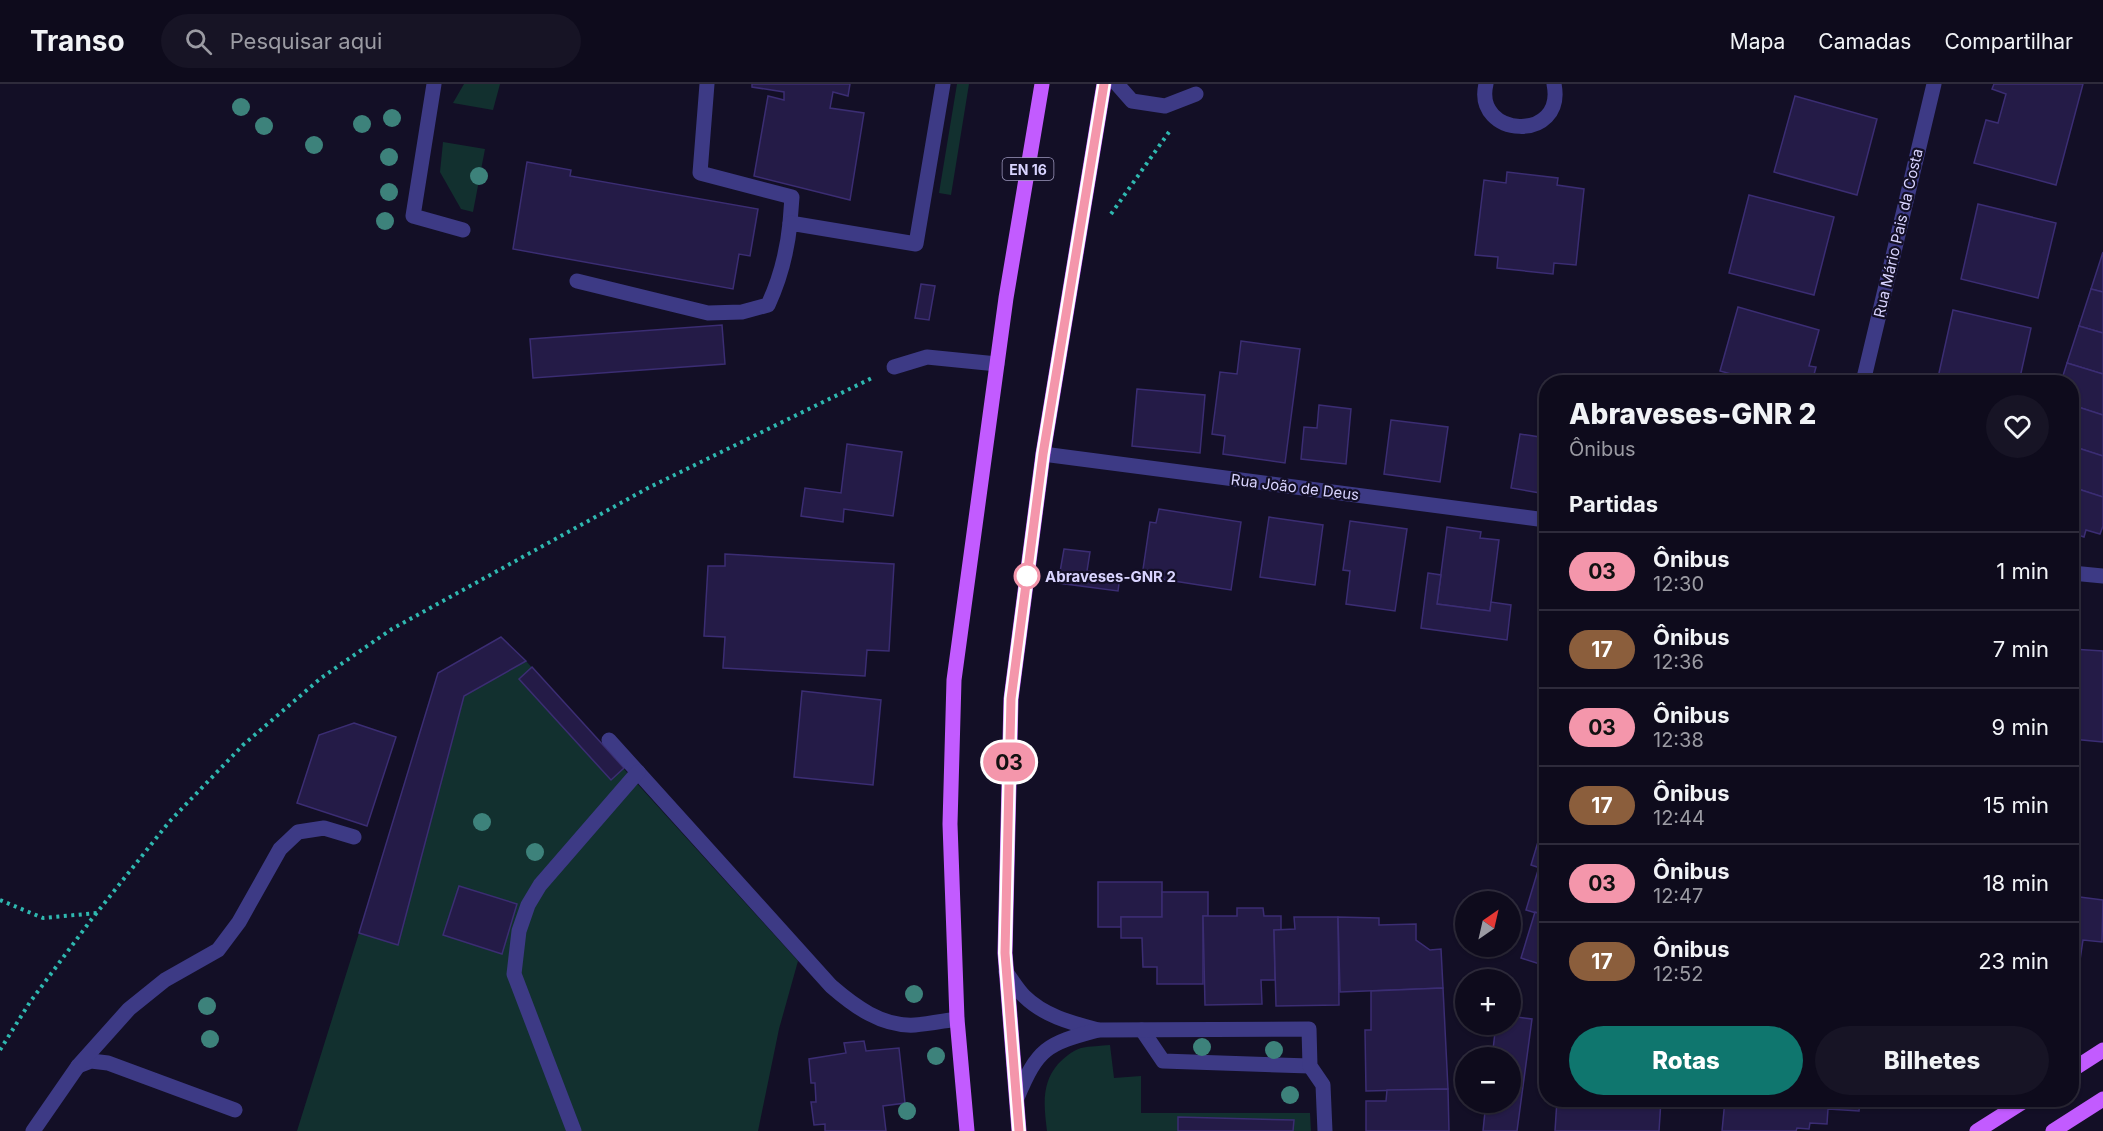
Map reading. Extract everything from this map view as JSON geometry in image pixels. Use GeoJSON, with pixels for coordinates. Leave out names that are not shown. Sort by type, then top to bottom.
{"type":"FeatureCollection","features":[{"type":"Feature","properties":{"kind":"main road","name":"EN 16"},"geometry":{"type":"LineString","coordinates":[[967,1131],[957,1019],[950,824],[954,680],[997,364],[1042,84]]}},
{"type":"Feature","properties":{"kind":"main road"},"geometry":{"type":"LineString","coordinates":[[1019,1131],[1006,972],[1011,699],[1043,454],[1104,84]]}},
{"type":"Feature","properties":{"kind":"main road"},"geometry":{"type":"LineString","coordinates":[[2079,1065],[2103,1050]]}},
{"type":"Feature","properties":{"kind":"main road"},"geometry":{"type":"LineString","coordinates":[[2053,1131],[2103,1099]]}},
{"type":"Feature","properties":{"kind":"main road"},"geometry":{"type":"LineString","coordinates":[[1977,1131],[2015,1107]]}},
{"type":"Feature","properties":{"kind":"street"},"geometry":{"type":"LineString","coordinates":[[434,84],[413,216],[463,230]]}},
{"type":"Feature","properties":{"kind":"street"},"geometry":{"type":"LineString","coordinates":[[577,281],[708,313],[742,312],[768,304],[780,281],[788,244],[792,197],[700,173],[707,84]]}},
{"type":"Feature","properties":{"kind":"street"},"geometry":{"type":"LineString","coordinates":[[790,223],[916,243],[943,84]]}},
{"type":"Feature","properties":{"kind":"street"},"geometry":{"type":"LineString","coordinates":[[1117,84],[1132,101],[1166,106],[1196,94]]}},
{"type":"Feature","properties":{"kind":"street"},"geometry":{"type":"LineString","coordinates":[[1486,84],[1485,99],[1490,111],[1498,120],[1509,126],[1520,128],[1542,121],[1549,113],[1555,103],[1554,84]]}},
{"type":"Feature","properties":{"kind":"street","name":"Rua Mário Pais da Costa"},"geometry":{"type":"LineString","coordinates":[[1865,375],[1934,84]]}},
{"type":"Feature","properties":{"kind":"street"},"geometry":{"type":"LineString","coordinates":[[894,367],[927,357],[997,364]]}},
{"type":"Feature","properties":{"kind":"street","name":"Rua João de Deus"},"geometry":{"type":"LineString","coordinates":[[1043,454],[1539,519]]}},
{"type":"Feature","properties":{"kind":"street"},"geometry":{"type":"LineString","coordinates":[[2079,574],[2103,576]]}},
{"type":"Feature","properties":{"kind":"street"},"geometry":{"type":"LineString","coordinates":[[609,740],[831,986],[853,1005],[883,1020],[913,1025],[957,1019]]}},
{"type":"Feature","properties":{"kind":"street"},"geometry":{"type":"LineString","coordinates":[[574,1131],[514,974],[519,931],[528,905],[540,885],[638,772]]}},
{"type":"Feature","properties":{"kind":"street"},"geometry":{"type":"LineString","coordinates":[[33,1131],[78,1066],[138,1002],[165,980],[218,950],[238,922],[280,849],[298,832],[324,828],[354,837]]}},
{"type":"Feature","properties":{"kind":"street"},"geometry":{"type":"LineString","coordinates":[[1006,972],[1024,996],[1042,1010],[1098,1030]]}},
{"type":"Feature","properties":{"kind":"street"},"geometry":{"type":"LineString","coordinates":[[1017,1098],[1031,1067],[1046,1050],[1065,1039],[1098,1030],[1309,1029],[1310,1066],[1323,1085],[1325,1131]]}},
{"type":"Feature","properties":{"kind":"street"},"geometry":{"type":"LineString","coordinates":[[1142,1030],[1163,1061],[1310,1066]]}},
{"type":"Feature","properties":{"kind":"street"},"geometry":{"type":"LineString","coordinates":[[78,1066],[91,1060],[108,1063],[235,1110]]}},
{"type":"Feature","properties":{"kind":"path"},"geometry":{"type":"LineString","coordinates":[[1109,217],[1196,94]]}},
{"type":"Feature","properties":{"kind":"path"},"geometry":{"type":"LineString","coordinates":[[0,1050],[30,1002],[169,822],[243,745],[321,678],[392,629],[648,488],[894,367]]}},
{"type":"Feature","properties":{"kind":"path"},"geometry":{"type":"LineString","coordinates":[[0,900],[43,918],[97,913]]}},
{"type":"Feature","properties":{"kind":"green space"},"geometry":{"type":"Polygon","coordinates":[[[464,84],[500,84],[493,110],[453,103],[464,84]]]}},
{"type":"Feature","properties":{"kind":"green space"},"geometry":{"type":"Polygon","coordinates":[[[957,84],[969,84],[951,195],[939,193],[957,84]]]}},
{"type":"Feature","properties":{"kind":"green space"},"geometry":{"type":"Polygon","coordinates":[[[443,142],[485,149],[473,212],[461,209],[440,172],[443,142]]]}},
{"type":"Feature","properties":{"kind":"green space"},"geometry":{"type":"Polygon","coordinates":[[[526,661],[798,961],[779,1029],[758,1131],[297,1131],[359,933],[398,945],[464,696],[526,661]]]}},
{"type":"Feature","properties":{"kind":"green space"},"geometry":{"type":"Polygon","coordinates":[[[1110,1045],[1114,1078],[1141,1076],[1141,1113],[1310,1113],[1311,1131],[1047,1131],[1046,1087],[1058,1064],[1081,1048],[1110,1045]]]}},
{"type":"Feature","properties":{"kind":"building"},"geometry":{"type":"Polygon","coordinates":[[[752,84],[850,84],[848,96],[833,92],[830,108],[864,113],[850,200],[754,176],[768,96],[784,100],[784,92],[752,87],[752,84]]]}},
{"type":"Feature","properties":{"kind":"building"},"geometry":{"type":"Polygon","coordinates":[[[1994,84],[2083,84],[2056,185],[1974,163],[1986,120],[1998,123],[2006,94],[1992,89],[1994,84]]]}},
{"type":"Feature","properties":{"kind":"building"},"geometry":{"type":"Polygon","coordinates":[[[1795,96],[1877,119],[1857,195],[1774,172],[1795,96]]]}},
{"type":"Feature","properties":{"kind":"building"},"geometry":{"type":"Polygon","coordinates":[[[527,162],[571,170],[570,176],[758,209],[750,256],[739,254],[733,289],[513,249],[527,162]]]}},
{"type":"Feature","properties":{"kind":"building"},"geometry":{"type":"Polygon","coordinates":[[[1507,172],[1558,178],[1557,185],[1584,189],[1576,265],[1554,263],[1553,274],[1497,268],[1498,257],[1475,255],[1484,180],[1506,183],[1507,172]]]}},
{"type":"Feature","properties":{"kind":"building"},"geometry":{"type":"Polygon","coordinates":[[[1749,195],[1834,217],[1814,295],[1729,273],[1749,195]]]}},
{"type":"Feature","properties":{"kind":"building"},"geometry":{"type":"Polygon","coordinates":[[[1978,204],[2056,223],[2038,298],[1961,279],[1978,204]]]}},
{"type":"Feature","properties":{"kind":"building"},"geometry":{"type":"Polygon","coordinates":[[[2103,252],[2103,292],[2091,289],[2103,252]]]}},
{"type":"Feature","properties":{"kind":"building"},"geometry":{"type":"Polygon","coordinates":[[[921,284],[935,286],[929,320],[915,318],[921,284]]]}},
{"type":"Feature","properties":{"kind":"building"},"geometry":{"type":"Polygon","coordinates":[[[2091,289],[2103,292],[2103,333],[2079,326],[2091,289]]]}},
{"type":"Feature","properties":{"kind":"building"},"geometry":{"type":"Polygon","coordinates":[[[1738,307],[1819,330],[1809,366],[1816,367],[1814,375],[1735,375],[1720,371],[1738,307]]]}},
{"type":"Feature","properties":{"kind":"building"},"geometry":{"type":"Polygon","coordinates":[[[1953,310],[2031,328],[2021,375],[1939,375],[1953,310]]]}},
{"type":"Feature","properties":{"kind":"building"},"geometry":{"type":"Polygon","coordinates":[[[722,325],[725,364],[533,378],[530,339],[722,325]]]}},
{"type":"Feature","properties":{"kind":"building"},"geometry":{"type":"Polygon","coordinates":[[[2079,326],[2103,333],[2103,374],[2067,363],[2079,326]]]}},
{"type":"Feature","properties":{"kind":"building"},"geometry":{"type":"Polygon","coordinates":[[[1241,341],[1300,349],[1285,463],[1223,454],[1225,436],[1212,434],[1220,372],[1237,374],[1241,341]]]}},
{"type":"Feature","properties":{"kind":"building"},"geometry":{"type":"Polygon","coordinates":[[[2067,363],[2103,374],[2103,415],[2079,407],[2079,375],[2063,375],[2067,363]]]}},
{"type":"Feature","properties":{"kind":"building"},"geometry":{"type":"Polygon","coordinates":[[[1137,389],[1205,395],[1200,453],[1132,446],[1137,389]]]}},
{"type":"Feature","properties":{"kind":"building"},"geometry":{"type":"Polygon","coordinates":[[[1319,405],[1351,409],[1346,464],[1301,459],[1304,427],[1317,428],[1319,405]]]}},
{"type":"Feature","properties":{"kind":"building"},"geometry":{"type":"Polygon","coordinates":[[[2079,407],[2103,415],[2103,456],[2079,448],[2079,407]]]}},
{"type":"Feature","properties":{"kind":"building"},"geometry":{"type":"Polygon","coordinates":[[[1391,420],[1448,427],[1440,482],[1384,474],[1391,420]]]}},
{"type":"Feature","properties":{"kind":"building"},"geometry":{"type":"Polygon","coordinates":[[[1520,434],[1539,437],[1539,493],[1511,488],[1520,434]]]}},
{"type":"Feature","properties":{"kind":"building"},"geometry":{"type":"Polygon","coordinates":[[[847,444],[902,452],[893,516],[844,509],[843,522],[801,516],[805,488],[841,493],[847,444]]]}},
{"type":"Feature","properties":{"kind":"building"},"geometry":{"type":"Polygon","coordinates":[[[2079,448],[2103,456],[2103,497],[2079,489],[2079,448]]]}},
{"type":"Feature","properties":{"kind":"building"},"geometry":{"type":"Polygon","coordinates":[[[2079,489],[2103,497],[2103,526],[2100,534],[2086,530],[2084,537],[2079,535],[2079,489]]]}},
{"type":"Feature","properties":{"kind":"building"},"geometry":{"type":"Polygon","coordinates":[[[1159,509],[1241,522],[1231,590],[1142,576],[1150,522],[1156,523],[1159,509]]]}},
{"type":"Feature","properties":{"kind":"building"},"geometry":{"type":"Polygon","coordinates":[[[1269,517],[1323,525],[1315,585],[1260,577],[1269,517]]]}},
{"type":"Feature","properties":{"kind":"building"},"geometry":{"type":"Polygon","coordinates":[[[1350,521],[1407,529],[1395,611],[1346,604],[1350,571],[1343,570],[1350,521]]]}},
{"type":"Feature","properties":{"kind":"building"},"geometry":{"type":"Polygon","coordinates":[[[1447,527],[1481,532],[1480,538],[1499,540],[1490,611],[1437,604],[1447,527]]]}},
{"type":"Feature","properties":{"kind":"building"},"geometry":{"type":"Polygon","coordinates":[[[1064,549],[1090,552],[1087,571],[1120,576],[1118,591],[1058,583],[1064,549]]]}},
{"type":"Feature","properties":{"kind":"building"},"geometry":{"type":"Polygon","coordinates":[[[725,554],[894,564],[889,651],[867,650],[865,676],[723,668],[725,637],[704,636],[708,566],[725,566],[725,554]]]}},
{"type":"Feature","properties":{"kind":"building"},"geometry":{"type":"Polygon","coordinates":[[[1428,573],[1441,575],[1437,604],[1490,611],[1491,602],[1511,605],[1507,640],[1421,628],[1428,573]]]}},
{"type":"Feature","properties":{"kind":"building"},"geometry":{"type":"Polygon","coordinates":[[[501,637],[526,661],[464,696],[398,945],[359,933],[438,673],[501,637]]]}},
{"type":"Feature","properties":{"kind":"building"},"geometry":{"type":"Polygon","coordinates":[[[2079,649],[2103,651],[2103,742],[2079,740],[2079,649]]]}},
{"type":"Feature","properties":{"kind":"building"},"geometry":{"type":"Polygon","coordinates":[[[532,667],[624,768],[611,780],[519,679],[532,667]]]}},
{"type":"Feature","properties":{"kind":"building"},"geometry":{"type":"Polygon","coordinates":[[[802,691],[881,700],[873,785],[794,777],[802,691]]]}},
{"type":"Feature","properties":{"kind":"building"},"geometry":{"type":"Polygon","coordinates":[[[354,723],[396,737],[367,826],[297,803],[319,735],[354,723]]]}},
{"type":"Feature","properties":{"kind":"building"},"geometry":{"type":"Polygon","coordinates":[[[1539,839],[1539,868],[1531,865],[1539,839]]]}},
{"type":"Feature","properties":{"kind":"building"},"geometry":{"type":"Polygon","coordinates":[[[1539,867],[1539,914],[1526,910],[1539,867]]]}},
{"type":"Feature","properties":{"kind":"building"},"geometry":{"type":"Polygon","coordinates":[[[1098,882],[1162,882],[1162,917],[1121,917],[1121,927],[1098,927],[1098,882]]]}},
{"type":"Feature","properties":{"kind":"building"},"geometry":{"type":"Polygon","coordinates":[[[459,886],[517,904],[502,954],[443,935],[459,886]]]}},
{"type":"Feature","properties":{"kind":"building"},"geometry":{"type":"Polygon","coordinates":[[[1162,892],[1208,892],[1208,916],[1203,916],[1203,984],[1157,984],[1157,967],[1143,967],[1142,938],[1121,938],[1121,917],[1162,917],[1162,892]]]}},
{"type":"Feature","properties":{"kind":"building"},"geometry":{"type":"Polygon","coordinates":[[[2079,897],[2103,900],[2102,942],[2083,940],[2080,960],[2079,897]]]}},
{"type":"Feature","properties":{"kind":"building"},"geometry":{"type":"Polygon","coordinates":[[[1237,908],[1263,908],[1264,916],[1281,916],[1281,930],[1274,930],[1275,980],[1261,980],[1262,1004],[1205,1005],[1203,916],[1237,916],[1237,908]]]}},
{"type":"Feature","properties":{"kind":"building"},"geometry":{"type":"Polygon","coordinates":[[[1535,912],[1539,913],[1539,964],[1521,958],[1535,912]]]}},
{"type":"Feature","properties":{"kind":"building"},"geometry":{"type":"Polygon","coordinates":[[[1294,917],[1338,917],[1339,1005],[1276,1006],[1274,930],[1295,929],[1294,917]]]}},
{"type":"Feature","properties":{"kind":"building"},"geometry":{"type":"Polygon","coordinates":[[[1338,917],[1379,918],[1379,925],[1416,924],[1416,940],[1430,950],[1441,949],[1443,988],[1340,992],[1338,917]]]}},
{"type":"Feature","properties":{"kind":"building"},"geometry":{"type":"Polygon","coordinates":[[[1443,988],[1448,1089],[1366,1091],[1365,1030],[1371,1030],[1371,991],[1443,988]]]}},
{"type":"Feature","properties":{"kind":"building"},"geometry":{"type":"Polygon","coordinates":[[[1521,1018],[1532,1019],[1521,1101],[1521,1047],[1493,1047],[1495,1035],[1521,1035],[1521,1018]]]}},
{"type":"Feature","properties":{"kind":"building"},"geometry":{"type":"Polygon","coordinates":[[[864,1041],[866,1051],[899,1048],[905,1103],[883,1106],[886,1131],[825,1131],[825,1124],[814,1125],[811,1102],[816,1102],[815,1083],[811,1083],[809,1059],[846,1053],[844,1043],[864,1041]]]}},
{"type":"Feature","properties":{"kind":"building"},"geometry":{"type":"Polygon","coordinates":[[[1448,1089],[1449,1131],[1366,1131],[1366,1101],[1386,1101],[1387,1090],[1448,1089]]]}},
{"type":"Feature","properties":{"kind":"building"},"geometry":{"type":"Polygon","coordinates":[[[1557,1107],[1661,1107],[1659,1131],[1555,1131],[1557,1107]]]}},
{"type":"Feature","properties":{"kind":"building"},"geometry":{"type":"Polygon","coordinates":[[[1724,1107],[1859,1107],[1859,1111],[1828,1109],[1827,1124],[1810,1123],[1809,1129],[1722,1131],[1724,1107]]]}},
{"type":"Feature","properties":{"kind":"building"},"geometry":{"type":"Polygon","coordinates":[[[1485,1113],[1519,1113],[1517,1131],[1483,1131],[1485,1113]]]}},
{"type":"Feature","properties":{"kind":"building"},"geometry":{"type":"Polygon","coordinates":[[[1178,1117],[1294,1120],[1293,1131],[1178,1131],[1178,1117]]]}},
{"type":"Feature","properties":{"kind":"bus line","name":"03"},"geometry":{"type":"LineString","coordinates":[[1019,1131],[1005,953],[1011,699],[1043,454],[1104,84]]}},
{"type":"Feature","properties":{"kind":"place","name":"Abraveses-GNR 2"},"geometry":{"type":"Point","coordinates":[1027,576]}}]}
